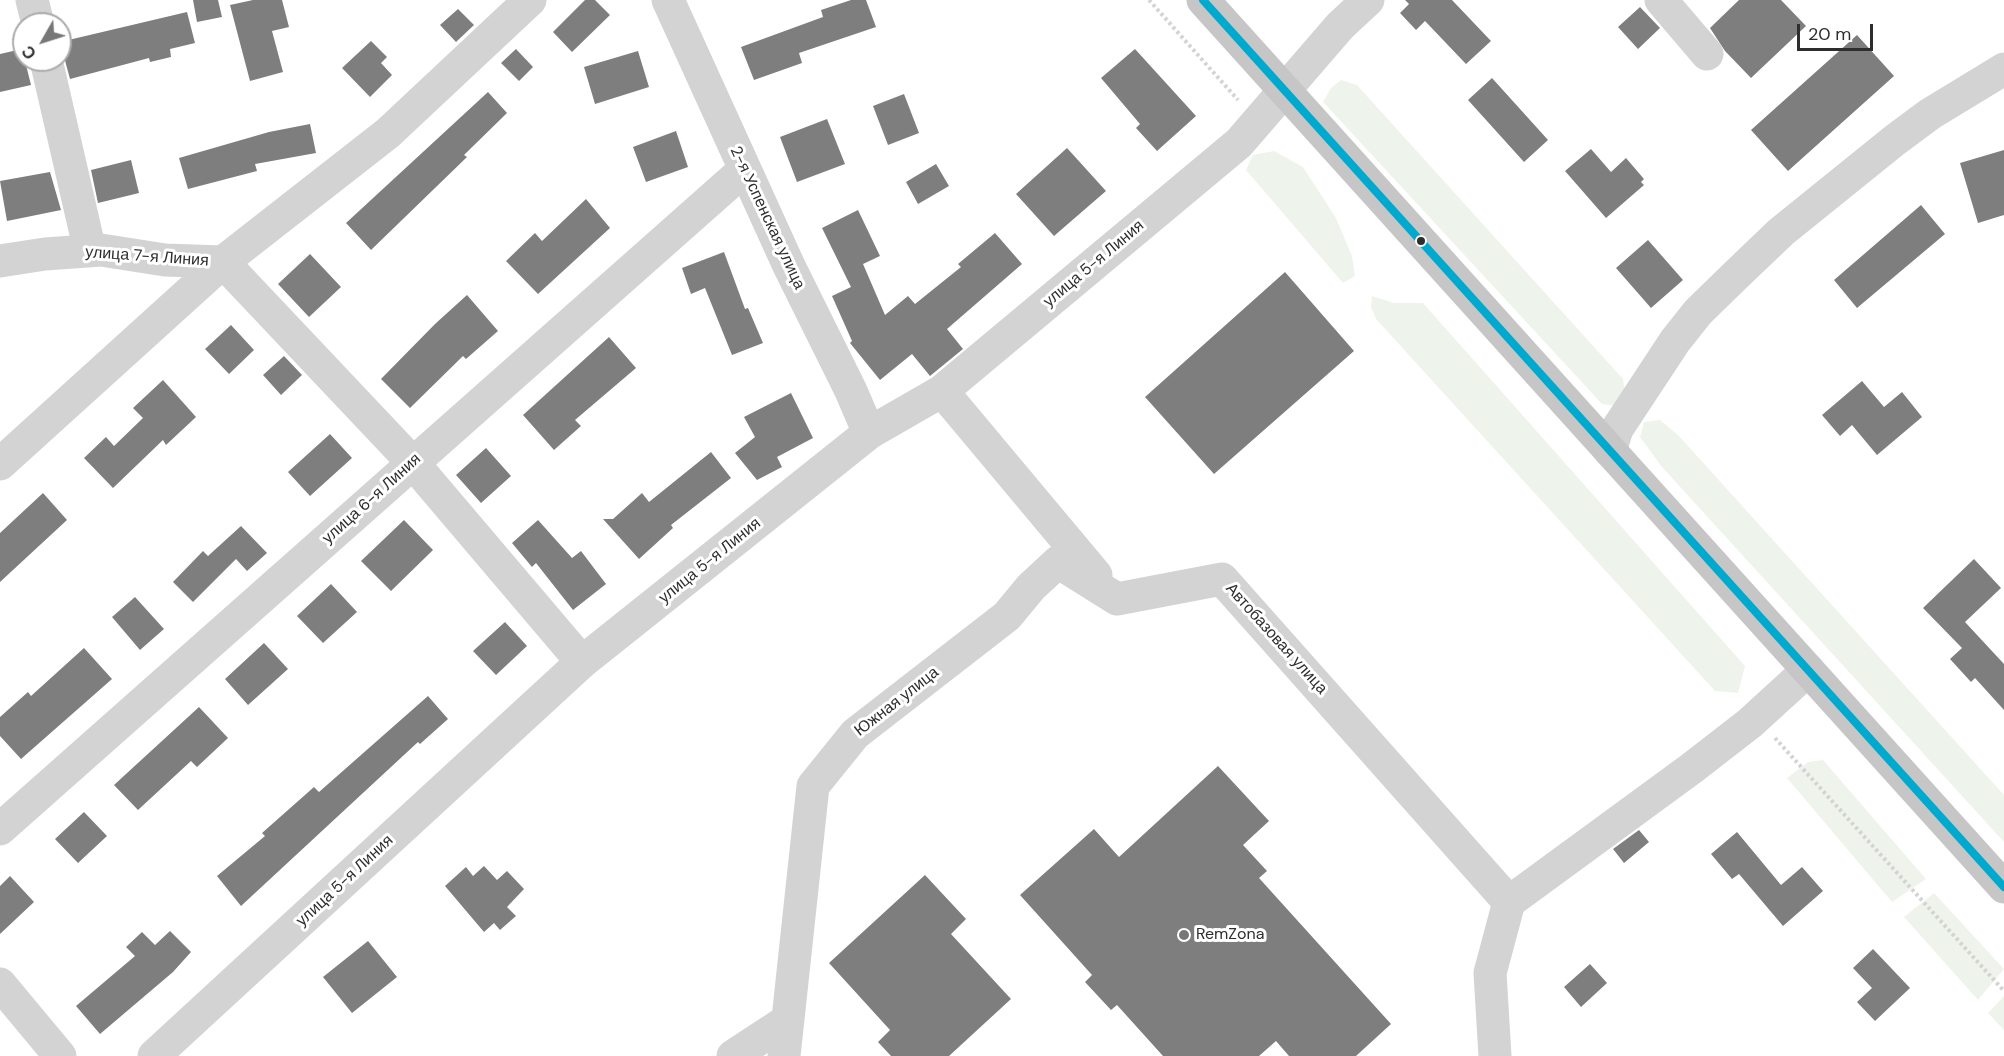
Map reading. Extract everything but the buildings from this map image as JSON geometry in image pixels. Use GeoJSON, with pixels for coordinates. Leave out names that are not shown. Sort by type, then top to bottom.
{"type":"FeatureCollection","features":[{"type":"Feature","properties":{"kind":"main road"},"geometry":{"type":"LineString","coordinates":[[1203,0],[2004,887]]}},
{"type":"Feature","properties":{"kind":"street"},"geometry":{"type":"LineString","coordinates":[[0,464],[223,262],[388,133],[530,0]]}},
{"type":"Feature","properties":{"kind":"street","name":"2-я Успенская улица"},"geometry":{"type":"LineString","coordinates":[[668,0],[744,170],[869,433]]}},
{"type":"Feature","properties":{"kind":"street","name":"улица 5-я Линия"},"geometry":{"type":"LineString","coordinates":[[154,1056],[582,662],[869,433],[942,392],[1239,143],[1340,26],[1368,0]]}},
{"type":"Feature","properties":{"kind":"street"},"geometry":{"type":"LineString","coordinates":[[1661,0],[1707,54]]}},
{"type":"Feature","properties":{"kind":"street"},"geometry":{"type":"LineString","coordinates":[[1610,451],[1617,429],[1675,341],[1698,312],[1736,275],[1781,232],[1894,140],[1930,114],[2004,69]]}},
{"type":"Feature","properties":{"kind":"street"},"geometry":{"type":"LineString","coordinates":[[49,72],[90,251]]}},
{"type":"Feature","properties":{"kind":"street","name":"улица 6-я Линия"},"geometry":{"type":"LineString","coordinates":[[0,829],[744,170]]}},
{"type":"Feature","properties":{"kind":"street","name":"улица 7-я Линия"},"geometry":{"type":"LineString","coordinates":[[0,261],[90,251],[165,260],[223,262]]}},
{"type":"Feature","properties":{"kind":"street"},"geometry":{"type":"LineString","coordinates":[[223,262],[413,463],[582,662]]}},
{"type":"Feature","properties":{"kind":"street"},"geometry":{"type":"LineString","coordinates":[[942,392],[1117,600]]}},
{"type":"Feature","properties":{"kind":"street","name":"Южная улица"},"geometry":{"type":"LineString","coordinates":[[784,1056],[813,786],[855,734],[1007,616],[1031,587],[1058,562],[1117,600]]}},
{"type":"Feature","properties":{"kind":"street","name":"Автобазовая улица"},"geometry":{"type":"LineString","coordinates":[[1117,600],[1222,579],[1509,902]]}},
{"type":"Feature","properties":{"kind":"street"},"geometry":{"type":"LineString","coordinates":[[1495,1056],[1490,973],[1509,902],[1692,768],[1756,718],[1808,670]]}},
{"type":"Feature","properties":{"kind":"street"},"geometry":{"type":"LineString","coordinates":[[0,984],[60,1056]]}},
{"type":"Feature","properties":{"kind":"street"},"geometry":{"type":"LineString","coordinates":[[733,1056],[788,1020]]}},
{"type":"Feature","properties":{"kind":"path"},"geometry":{"type":"LineString","coordinates":[[1149,0],[1257,120]]}},
{"type":"Feature","properties":{"kind":"path"},"geometry":{"type":"LineString","coordinates":[[1756,718],[2004,991]]}},
{"type":"Feature","properties":{"kind":"shaded area"},"geometry":{"type":"Polygon","coordinates":[[[1341,80],[1357,85],[1623,379],[1626,397],[1617,406],[1602,404],[1323,102],[1331,88],[1341,80]]]}},
{"type":"Feature","properties":{"kind":"shaded area"},"geometry":{"type":"Polygon","coordinates":[[[1274,151],[1303,167],[1336,218],[1352,256],[1355,276],[1343,283],[1246,170],[1253,155],[1274,151]]]}},
{"type":"Feature","properties":{"kind":"shaded area"},"geometry":{"type":"Polygon","coordinates":[[[1372,296],[1394,303],[1423,303],[1745,666],[1738,693],[1715,691],[1376,319],[1371,307],[1372,296]]]}},
{"type":"Feature","properties":{"kind":"shaded area"},"geometry":{"type":"Polygon","coordinates":[[[1660,420],[1678,435],[2004,795],[2004,842],[1662,467],[1640,437],[1644,422],[1660,420]]]}},
{"type":"Feature","properties":{"kind":"shaded area"},"geometry":{"type":"Polygon","coordinates":[[[1823,760],[1926,879],[1892,902],[1787,778],[1808,762],[1823,760]]]}},
{"type":"Feature","properties":{"kind":"shaded area"},"geometry":{"type":"Polygon","coordinates":[[[1934,893],[2004,969],[1978,1000],[1904,917],[1934,893]]]}},
{"type":"Feature","properties":{"kind":"shaded area"},"geometry":{"type":"Polygon","coordinates":[[[2004,996],[2004,1030],[1988,1013],[2004,996]]]}},
{"type":"Feature","properties":{"kind":"transit line"},"geometry":{"type":"LineString","coordinates":[[1203,0],[2004,887]]}},
{"type":"Feature","properties":{"kind":"place","name":"RemZona"},"geometry":{"type":"Point","coordinates":[1184,935]}}]}
